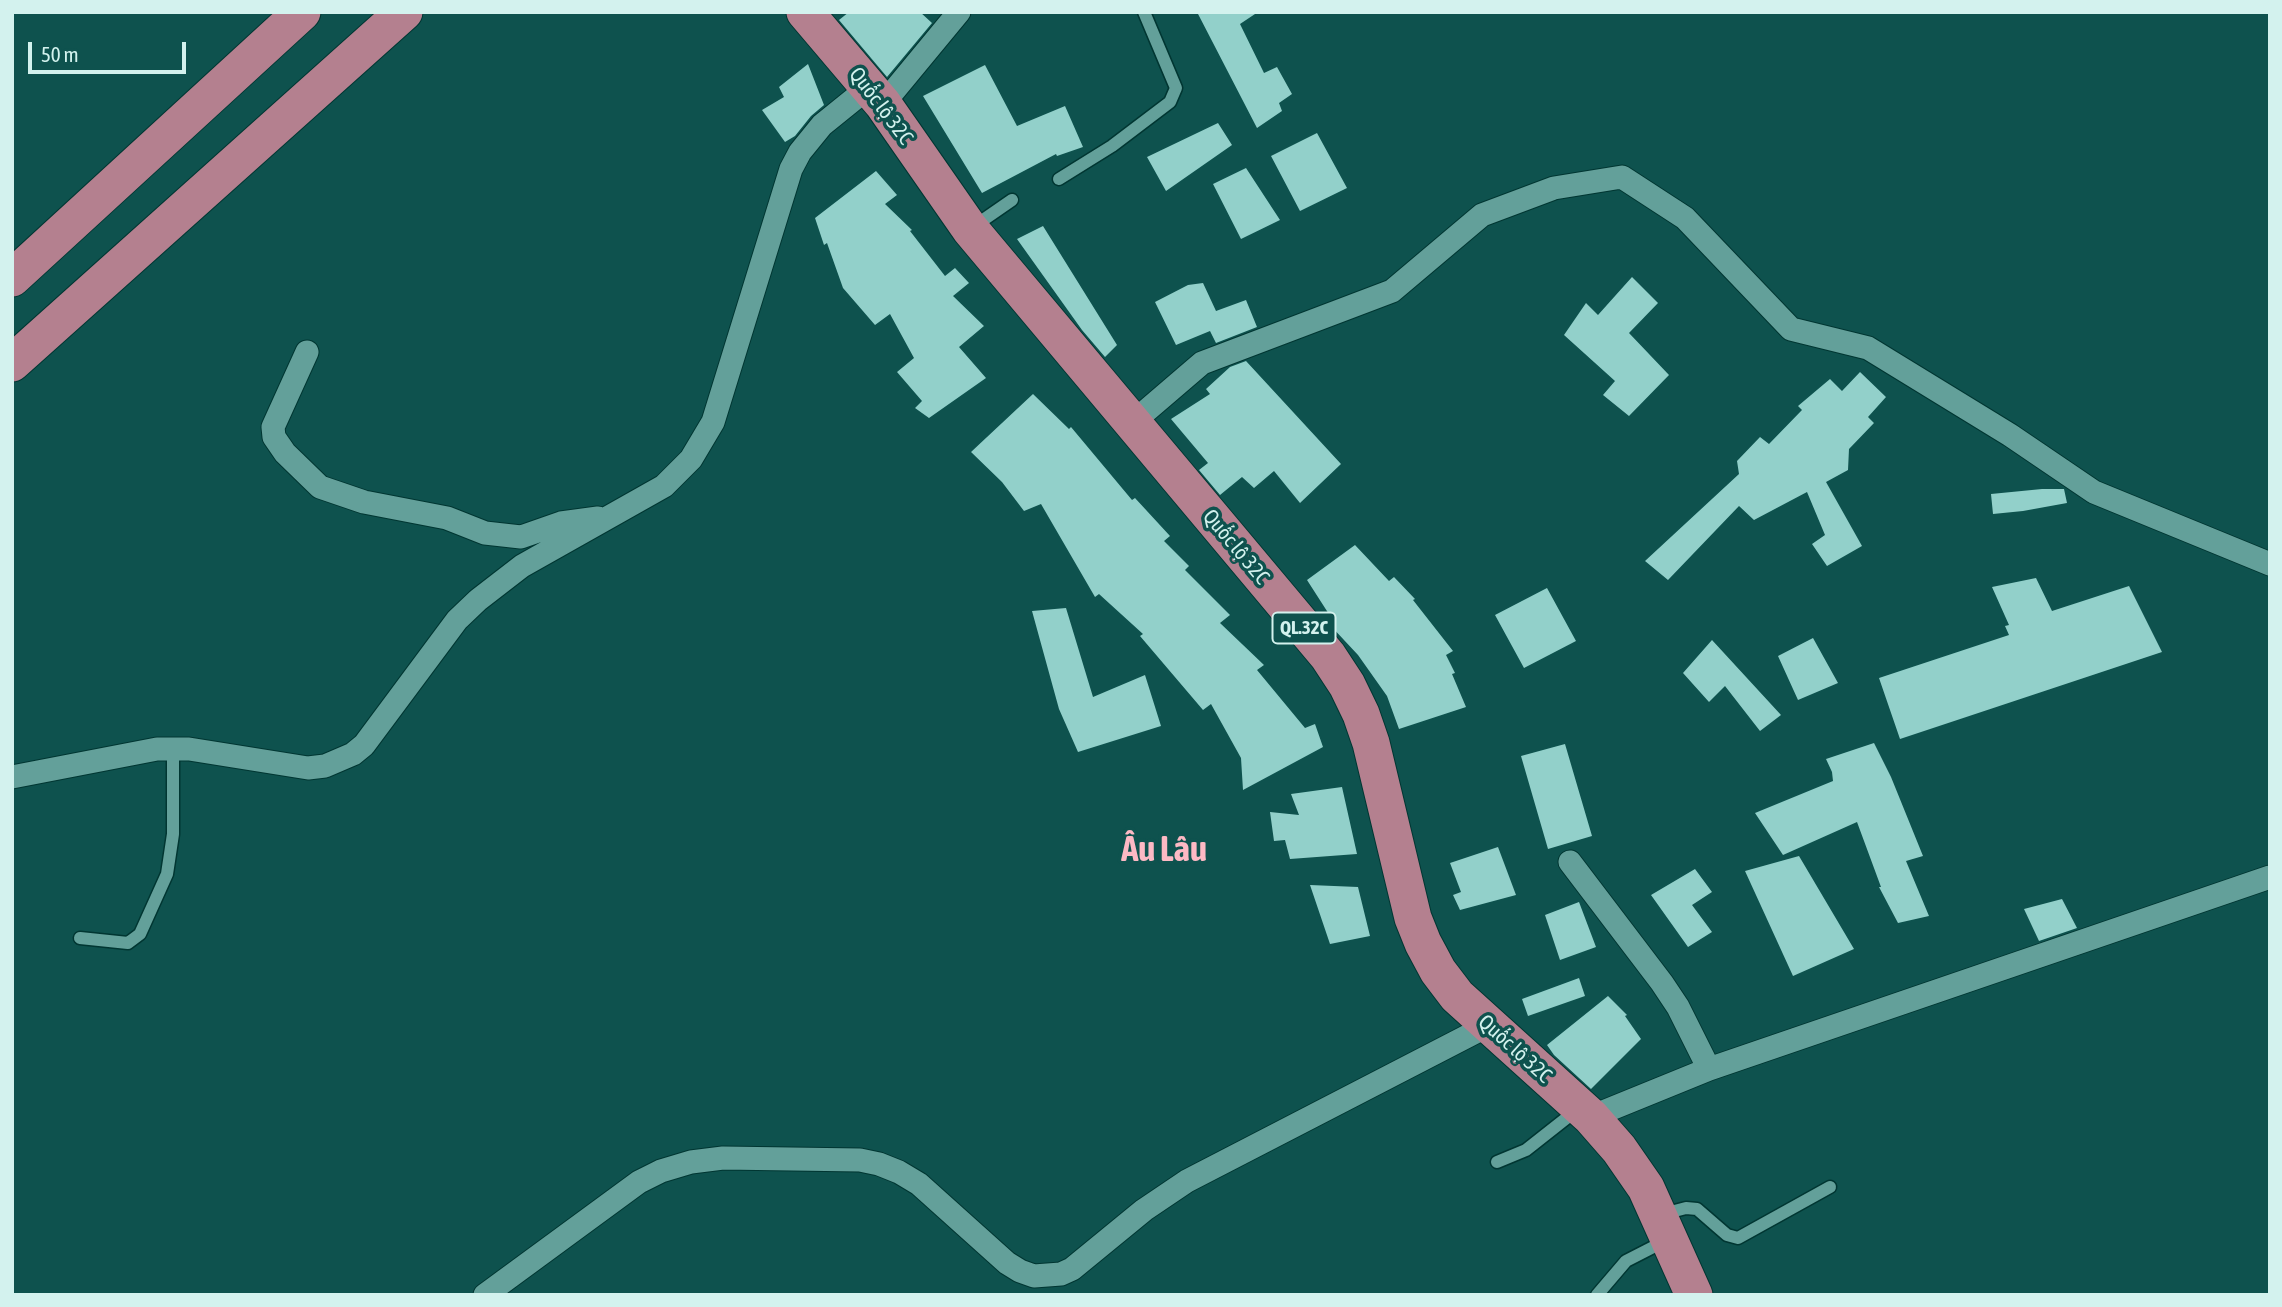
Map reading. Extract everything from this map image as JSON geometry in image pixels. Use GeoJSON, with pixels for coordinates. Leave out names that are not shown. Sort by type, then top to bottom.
{"type":"FeatureCollection","features":[{"type":"Feature","properties":{"kind":"main road"},"geometry":{"type":"LineString","coordinates":[[12,278],[302,12]]}},
{"type":"Feature","properties":{"kind":"main road"},"geometry":{"type":"LineString","coordinates":[[12,363],[404,12]]}},
{"type":"Feature","properties":{"kind":"main road","name":"Quốc lộ 32C"},"geometry":{"type":"LineString","coordinates":[[806,12],[876,96],[970,229],[1328,656],[1347,685],[1361,714],[1371,743],[1413,918],[1438,971],[1457,996],[1586,1112],[1619,1149],[1646,1188],[1694,1295]]}},
{"type":"Feature","properties":{"kind":"street"},"geometry":{"type":"LineString","coordinates":[[12,777],[173,748],[309,768],[340,761],[364,745],[457,620],[471,607],[522,566],[664,486],[691,459],[713,422],[791,169],[800,152],[822,125],[876,96],[959,12]]}},
{"type":"Feature","properties":{"kind":"street"},"geometry":{"type":"LineString","coordinates":[[1132,424],[1202,363],[1392,291],[1482,215],[1554,188],[1622,177],[1685,218],[1791,329],[1868,348],[2010,435],[2094,492],[2270,564]]}},
{"type":"Feature","properties":{"kind":"street"},"geometry":{"type":"LineString","coordinates":[[307,352],[273,427],[274,437],[285,453],[320,487],[364,502],[447,518],[485,533],[520,537],[561,523],[610,516]]}},
{"type":"Feature","properties":{"kind":"street"},"geometry":{"type":"LineString","coordinates":[[1570,862],[1662,983],[1678,1007],[1709,1069]]}},
{"type":"Feature","properties":{"kind":"street"},"geometry":{"type":"LineString","coordinates":[[1586,1112],[2270,877]]}},
{"type":"Feature","properties":{"kind":"street"},"geometry":{"type":"LineString","coordinates":[[485,1295],[639,1182],[661,1171],[691,1162],[723,1158],[860,1160],[879,1164],[900,1172],[919,1184],[1007,1263],[1020,1271],[1034,1276],[1061,1274],[1072,1269],[1144,1210],[1186,1181],[1489,1026]]}},
{"type":"Feature","properties":{"kind":"lane"},"geometry":{"type":"LineString","coordinates":[[1059,179],[1112,146],[1170,102],[1176,89],[1144,12]]}},
{"type":"Feature","properties":{"kind":"lane"},"geometry":{"type":"LineString","coordinates":[[970,229],[1012,200]]}},
{"type":"Feature","properties":{"kind":"lane"},"geometry":{"type":"LineString","coordinates":[[80,938],[128,943],[140,934],[167,874],[173,834],[173,748]]}},
{"type":"Feature","properties":{"kind":"lane"},"geometry":{"type":"LineString","coordinates":[[1497,1162],[1526,1150],[1586,1112]]}},
{"type":"Feature","properties":{"kind":"lane"},"geometry":{"type":"LineString","coordinates":[[1597,1295],[1626,1261],[1686,1208],[1697,1209],[1727,1236],[1738,1238],[1830,1187]]}},
{"type":"Feature","properties":{"kind":"building"},"geometry":{"type":"Polygon","coordinates":[[[849,12],[920,12],[932,23],[887,77],[839,20],[849,12]]]}},
{"type":"Feature","properties":{"kind":"building"},"geometry":{"type":"Polygon","coordinates":[[[1197,12],[1258,12],[1240,24],[1264,73],[1277,67],[1292,94],[1279,103],[1282,111],[1257,128],[1197,12]]]}},
{"type":"Feature","properties":{"kind":"building"},"geometry":{"type":"Polygon","coordinates":[[[808,64],[824,105],[795,136],[785,142],[762,110],[784,97],[779,87],[808,64]]]}},
{"type":"Feature","properties":{"kind":"building"},"geometry":{"type":"Polygon","coordinates":[[[985,65],[1017,126],[1065,106],[1083,147],[1057,156],[1056,154],[982,193],[923,96],[985,65]]]}},
{"type":"Feature","properties":{"kind":"building"},"geometry":{"type":"Polygon","coordinates":[[[1218,123],[1232,145],[1166,191],[1147,157],[1218,123]]]}},
{"type":"Feature","properties":{"kind":"building"},"geometry":{"type":"Polygon","coordinates":[[[1317,133],[1347,188],[1300,211],[1271,156],[1317,133]]]}},
{"type":"Feature","properties":{"kind":"building"},"geometry":{"type":"Polygon","coordinates":[[[1246,168],[1280,220],[1241,239],[1213,184],[1246,168]]]}},
{"type":"Feature","properties":{"kind":"building"},"geometry":{"type":"Polygon","coordinates":[[[876,171],[897,195],[885,204],[912,230],[910,231],[945,276],[955,268],[969,283],[953,296],[984,326],[959,347],[986,378],[929,418],[915,408],[922,401],[897,372],[914,358],[890,314],[875,325],[843,288],[815,218],[876,171]]]}},
{"type":"Feature","properties":{"kind":"building"},"geometry":{"type":"Polygon","coordinates":[[[1043,226],[1117,345],[1105,357],[1082,330],[1017,239],[1043,226]]]}},
{"type":"Feature","properties":{"kind":"building"},"geometry":{"type":"Polygon","coordinates":[[[1632,277],[1658,303],[1629,333],[1669,375],[1629,416],[1603,395],[1615,381],[1564,335],[1586,303],[1598,315],[1632,277]]]}},
{"type":"Feature","properties":{"kind":"building"},"geometry":{"type":"Polygon","coordinates":[[[1203,283],[1216,311],[1246,300],[1257,327],[1216,343],[1210,331],[1176,345],[1155,302],[1188,285],[1203,283]]]}},
{"type":"Feature","properties":{"kind":"building"},"geometry":{"type":"Polygon","coordinates":[[[1246,361],[1341,464],[1300,503],[1274,471],[1254,488],[1242,477],[1220,495],[1199,470],[1208,463],[1171,419],[1210,394],[1206,389],[1230,367],[1246,361]]]}},
{"type":"Feature","properties":{"kind":"building"},"geometry":{"type":"Polygon","coordinates":[[[1860,372],[1886,397],[1868,417],[1874,423],[1849,449],[1848,470],[1826,482],[1862,546],[1827,566],[1812,544],[1825,535],[1807,492],[1754,520],[1739,506],[1668,580],[1645,561],[1739,474],[1737,461],[1760,437],[1769,444],[1802,410],[1798,406],[1830,379],[1842,391],[1860,372]]]}},
{"type":"Feature","properties":{"kind":"building"},"geometry":{"type":"Polygon","coordinates":[[[1033,394],[1069,429],[1071,427],[1132,500],[1135,498],[1170,536],[1164,541],[1189,566],[1185,570],[1230,615],[1220,623],[1264,665],[1257,670],[1305,728],[1315,724],[1323,747],[1243,790],[1241,758],[1211,704],[1203,710],[1140,636],[1143,634],[1099,594],[1095,597],[1041,504],[1024,511],[1002,482],[971,452],[1033,394]]]}},
{"type":"Feature","properties":{"kind":"building"},"geometry":{"type":"Polygon","coordinates":[[[2064,489],[2067,503],[1993,514],[1991,494],[2064,489]]]}},
{"type":"Feature","properties":{"kind":"building"},"geometry":{"type":"Polygon","coordinates":[[[1355,545],[1389,581],[1394,577],[1415,599],[1413,600],[1453,651],[1446,655],[1466,707],[1399,729],[1387,696],[1358,655],[1330,625],[1334,622],[1307,580],[1355,545]]]}},
{"type":"Feature","properties":{"kind":"building"},"geometry":{"type":"Polygon","coordinates":[[[2036,578],[2052,611],[2129,586],[2162,652],[1900,739],[1879,678],[2009,635],[2005,626],[2009,625],[1992,587],[2036,578]]]}},
{"type":"Feature","properties":{"kind":"building"},"geometry":{"type":"Polygon","coordinates":[[[1547,588],[1576,641],[1524,668],[1495,615],[1547,588]]]}},
{"type":"Feature","properties":{"kind":"building"},"geometry":{"type":"Polygon","coordinates":[[[1066,608],[1093,697],[1145,675],[1161,726],[1078,752],[1059,709],[1032,611],[1066,608]]]}},
{"type":"Feature","properties":{"kind":"building"},"geometry":{"type":"Polygon","coordinates":[[[1813,638],[1838,683],[1798,700],[1778,656],[1813,638]]]}},
{"type":"Feature","properties":{"kind":"building"},"geometry":{"type":"Polygon","coordinates":[[[1712,640],[1781,715],[1760,731],[1725,686],[1709,702],[1683,673],[1712,640]]]}},
{"type":"Feature","properties":{"kind":"building"},"geometry":{"type":"Polygon","coordinates":[[[1874,743],[1923,856],[1906,861],[1929,916],[1898,923],[1879,887],[1857,822],[1783,855],[1755,813],[1833,781],[1826,759],[1874,743]]]}},
{"type":"Feature","properties":{"kind":"building"},"geometry":{"type":"Polygon","coordinates":[[[1565,744],[1592,836],[1548,849],[1521,756],[1565,744]]]}},
{"type":"Feature","properties":{"kind":"building"},"geometry":{"type":"Polygon","coordinates":[[[1342,787],[1357,854],[1290,859],[1285,840],[1274,841],[1270,812],[1299,815],[1291,794],[1342,787]]]}},
{"type":"Feature","properties":{"kind":"building"},"geometry":{"type":"Polygon","coordinates":[[[1498,847],[1516,895],[1460,910],[1453,895],[1461,892],[1450,863],[1498,847]]]}},
{"type":"Feature","properties":{"kind":"building"},"geometry":{"type":"Polygon","coordinates":[[[1799,856],[1854,949],[1793,976],[1745,871],[1799,856]]]}},
{"type":"Feature","properties":{"kind":"building"},"geometry":{"type":"Polygon","coordinates":[[[1695,869],[1712,892],[1692,905],[1712,932],[1688,947],[1651,895],[1695,869]]]}},
{"type":"Feature","properties":{"kind":"building"},"geometry":{"type":"Polygon","coordinates":[[[1310,885],[1358,887],[1370,936],[1330,944],[1310,885]]]}},
{"type":"Feature","properties":{"kind":"building"},"geometry":{"type":"Polygon","coordinates":[[[2062,899],[2077,928],[2039,941],[2024,909],[2062,899]]]}},
{"type":"Feature","properties":{"kind":"building"},"geometry":{"type":"Polygon","coordinates":[[[1579,902],[1596,947],[1560,960],[1545,915],[1579,902]]]}},
{"type":"Feature","properties":{"kind":"building"},"geometry":{"type":"Polygon","coordinates":[[[1579,978],[1585,996],[1528,1016],[1522,999],[1579,978]]]}},
{"type":"Feature","properties":{"kind":"building"},"geometry":{"type":"Polygon","coordinates":[[[1608,996],[1627,1015],[1625,1016],[1641,1039],[1591,1089],[1554,1055],[1547,1045],[1608,996]]]}},
{"type":"Feature","properties":{"kind":"district","name":"Âu Lâu"},"geometry":{"type":"Point","coordinates":[1164,850]}}]}
